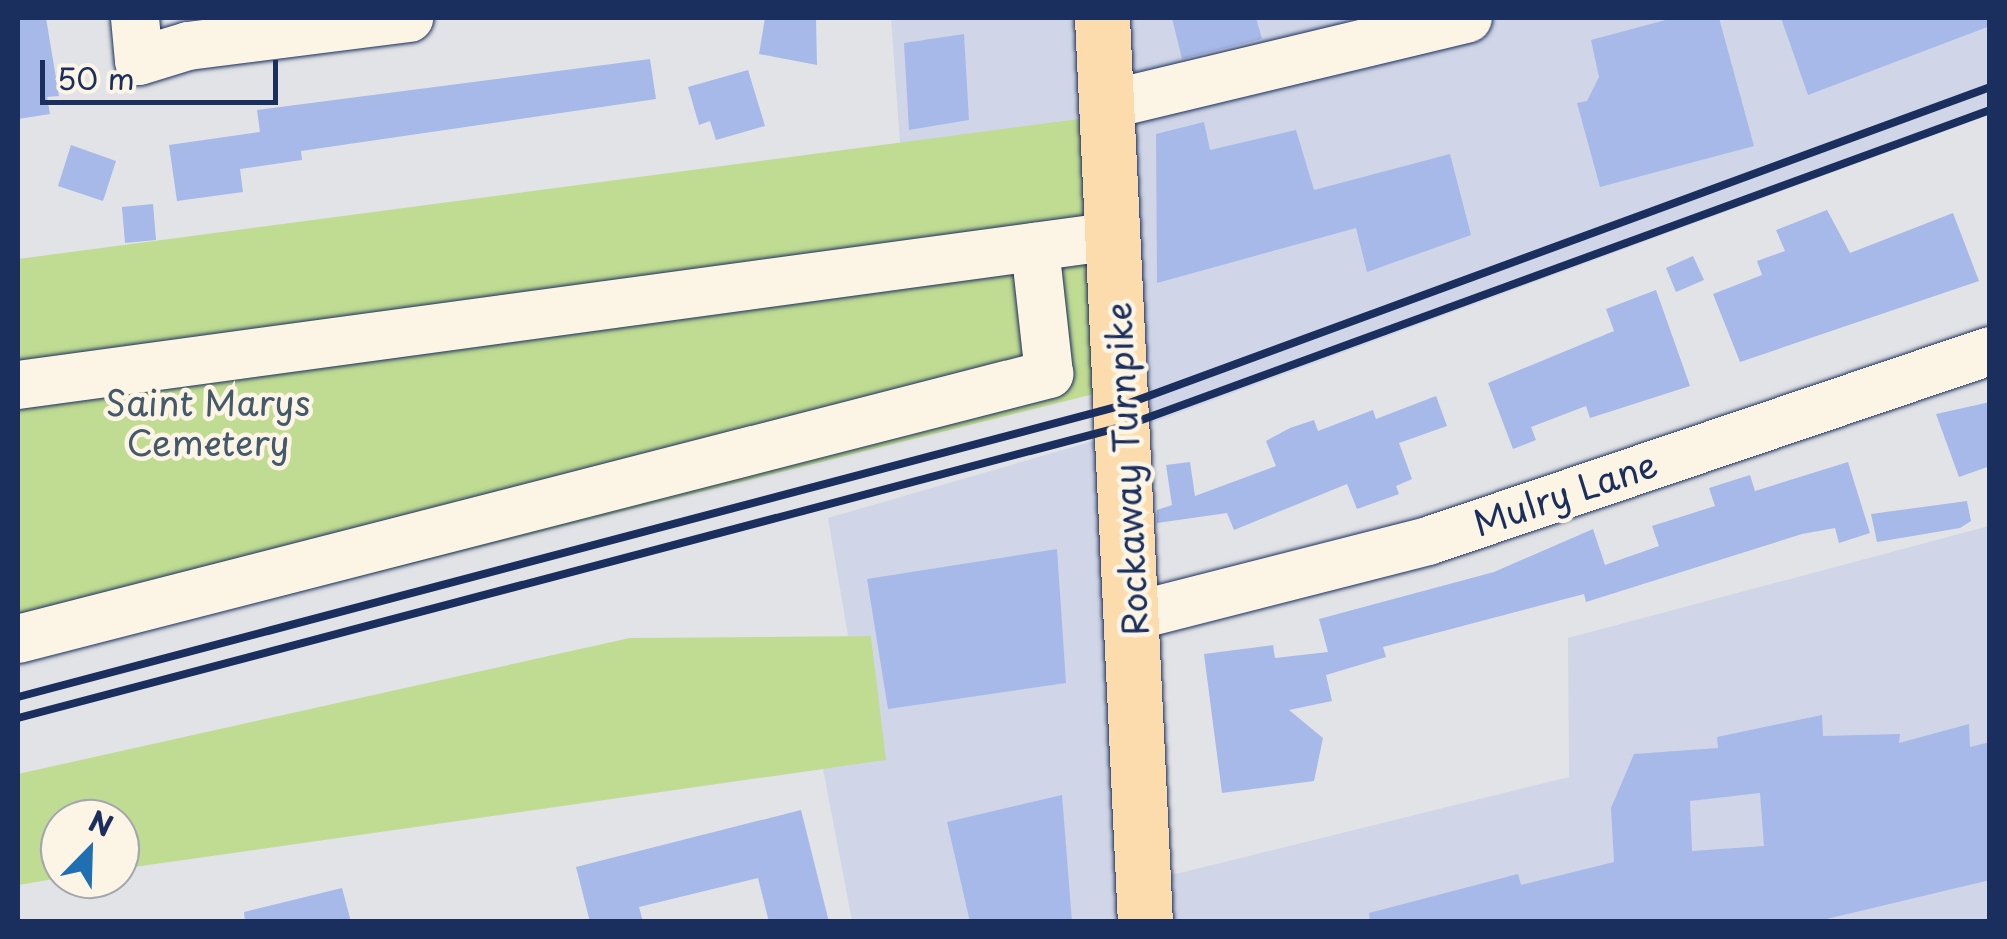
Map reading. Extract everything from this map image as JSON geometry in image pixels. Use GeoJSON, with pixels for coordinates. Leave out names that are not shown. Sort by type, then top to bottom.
{"type":"FeatureCollection","features":[{"type":"Feature","properties":{"kind":"main road","name":"Rockaway Turnpike"},"geometry":{"type":"LineString","coordinates":[[1102,18],[1134,616],[1145,922]]}},
{"type":"Feature","properties":{"kind":"street"},"geometry":{"type":"LineString","coordinates":[[136,18],[139,62],[188,46],[409,18]]}},
{"type":"Feature","properties":{"kind":"street"},"geometry":{"type":"LineString","coordinates":[[1107,105],[1468,18]]}},
{"type":"Feature","properties":{"kind":"street"},"geometry":{"type":"LineString","coordinates":[[18,386],[1114,236]]}},
{"type":"Feature","properties":{"kind":"street"},"geometry":{"type":"LineString","coordinates":[[18,639],[1049,374],[1035,246]]}},
{"type":"Feature","properties":{"kind":"street","name":"Mulry Lane"},"geometry":{"type":"LineString","coordinates":[[1134,616],[1428,541],[1990,351]]}},
{"type":"Feature","properties":{"kind":"shaded area"},"geometry":{"type":"Polygon","coordinates":[[[891,18],[1989,18],[1989,115],[1127,432],[1143,882],[1569,777],[1568,638],[1989,526],[1989,921],[852,921],[823,769],[885,760],[871,636],[848,636],[828,518],[1097,440],[1086,119],[900,143],[891,18]]]}},
{"type":"Feature","properties":{"kind":"green space","name":"Saint Marys Cemetery"},"geometry":{"type":"Polygon","coordinates":[[[1087,118],[1094,394],[18,662],[18,259],[1087,118]]]}},
{"type":"Feature","properties":{"kind":"green space"},"geometry":{"type":"Polygon","coordinates":[[[871,636],[886,760],[140,866],[140,799],[40,799],[40,881],[18,885],[18,774],[630,638],[871,636]]]}},
{"type":"Feature","properties":{"kind":"building"},"geometry":{"type":"Polygon","coordinates":[[[18,18],[46,18],[59,96],[47,97],[50,114],[18,119],[18,18]]]}},
{"type":"Feature","properties":{"kind":"building"},"geometry":{"type":"Polygon","coordinates":[[[765,18],[816,18],[817,65],[759,54],[765,18]]]}},
{"type":"Feature","properties":{"kind":"building"},"geometry":{"type":"Polygon","coordinates":[[[1172,18],[1256,18],[1262,39],[1182,59],[1172,18]]]}},
{"type":"Feature","properties":{"kind":"building"},"geometry":{"type":"Polygon","coordinates":[[[1673,18],[1719,18],[1754,146],[1600,187],[1577,103],[1587,101],[1599,77],[1591,40],[1673,18]]]}},
{"type":"Feature","properties":{"kind":"building"},"geometry":{"type":"Polygon","coordinates":[[[1781,18],[1990,18],[1990,26],[1808,95],[1781,18]]]}},
{"type":"Feature","properties":{"kind":"building"},"geometry":{"type":"Polygon","coordinates":[[[964,34],[969,120],[909,130],[904,43],[964,34]]]}},
{"type":"Feature","properties":{"kind":"building"},"geometry":{"type":"Polygon","coordinates":[[[650,59],[656,99],[301,151],[302,160],[240,169],[243,192],[177,201],[169,145],[260,132],[257,110],[650,59]]]}},
{"type":"Feature","properties":{"kind":"building"},"geometry":{"type":"Polygon","coordinates":[[[748,70],[765,126],[716,140],[710,121],[699,125],[688,87],[748,70]]]}},
{"type":"Feature","properties":{"kind":"building"},"geometry":{"type":"Polygon","coordinates":[[[1204,122],[1210,150],[1296,130],[1314,190],[1450,154],[1471,235],[1367,272],[1356,228],[1157,283],[1156,134],[1204,122]]]}},
{"type":"Feature","properties":{"kind":"building"},"geometry":{"type":"Polygon","coordinates":[[[71,145],[116,161],[103,201],[58,186],[71,145]]]}},
{"type":"Feature","properties":{"kind":"building"},"geometry":{"type":"Polygon","coordinates":[[[153,204],[156,240],[125,243],[122,207],[153,204]]]}},
{"type":"Feature","properties":{"kind":"building"},"geometry":{"type":"Polygon","coordinates":[[[1827,210],[1850,253],[1953,213],[1979,281],[1740,362],[1713,294],[1762,275],[1757,261],[1785,251],[1776,230],[1827,210]]]}},
{"type":"Feature","properties":{"kind":"building"},"geometry":{"type":"Polygon","coordinates":[[[1693,256],[1704,280],[1676,292],[1666,268],[1693,256]]]}},
{"type":"Feature","properties":{"kind":"building"},"geometry":{"type":"Polygon","coordinates":[[[1656,290],[1690,386],[1590,418],[1586,406],[1531,427],[1536,440],[1513,449],[1488,383],[1614,331],[1606,309],[1656,290]]]}},
{"type":"Feature","properties":{"kind":"building"},"geometry":{"type":"Polygon","coordinates":[[[1436,396],[1447,426],[1399,443],[1412,479],[1396,486],[1399,494],[1357,509],[1347,484],[1234,530],[1227,513],[1157,523],[1157,510],[1172,505],[1166,465],[1190,462],[1195,496],[1276,466],[1266,441],[1290,428],[1314,420],[1318,431],[1373,410],[1376,419],[1436,396]]]}},
{"type":"Feature","properties":{"kind":"building"},"geometry":{"type":"Polygon","coordinates":[[[1990,402],[1990,466],[1959,477],[1936,414],[1990,402]]]}},
{"type":"Feature","properties":{"kind":"building"},"geometry":{"type":"Polygon","coordinates":[[[1848,462],[1870,533],[1839,543],[1835,528],[1802,534],[1586,602],[1584,594],[1383,647],[1386,657],[1326,675],[1332,701],[1289,710],[1323,738],[1314,781],[1222,793],[1204,654],[1273,645],[1275,658],[1328,652],[1319,619],[1494,572],[1593,529],[1605,565],[1659,546],[1652,526],[1715,506],[1709,488],[1750,475],[1755,491],[1848,462]]]}},
{"type":"Feature","properties":{"kind":"building"},"geometry":{"type":"Polygon","coordinates":[[[1967,501],[1971,521],[1960,528],[1877,542],[1871,514],[1967,501]]]}},
{"type":"Feature","properties":{"kind":"building"},"geometry":{"type":"Polygon","coordinates":[[[1057,549],[1066,683],[888,709],[867,579],[1057,549]]]}},
{"type":"Feature","properties":{"kind":"building"},"geometry":{"type":"Polygon","coordinates":[[[1822,715],[1823,736],[1900,734],[1899,743],[1969,724],[1970,747],[1990,742],[1990,880],[1814,922],[1370,922],[1369,913],[1518,874],[1521,885],[1614,862],[1611,808],[1634,754],[1718,748],[1717,737],[1822,715]],[[1760,793],[1690,801],[1692,851],[1764,846],[1760,793]]]}},
{"type":"Feature","properties":{"kind":"building"},"geometry":{"type":"Polygon","coordinates":[[[1062,795],[1072,922],[970,922],[947,822],[1062,795]]]}},
{"type":"Feature","properties":{"kind":"building"},"geometry":{"type":"Polygon","coordinates":[[[801,810],[829,922],[769,922],[758,878],[639,907],[643,922],[590,922],[576,867],[801,810]]]}},
{"type":"Feature","properties":{"kind":"building"},"geometry":{"type":"Polygon","coordinates":[[[342,888],[351,922],[245,922],[244,912],[342,888]]]}},
{"type":"Feature","properties":{"kind":"railway"},"geometry":{"type":"LineString","coordinates":[[18,697],[1124,405],[1990,87]]}},
{"type":"Feature","properties":{"kind":"railway"},"geometry":{"type":"LineString","coordinates":[[18,718],[1125,426],[1990,110]]}}]}
